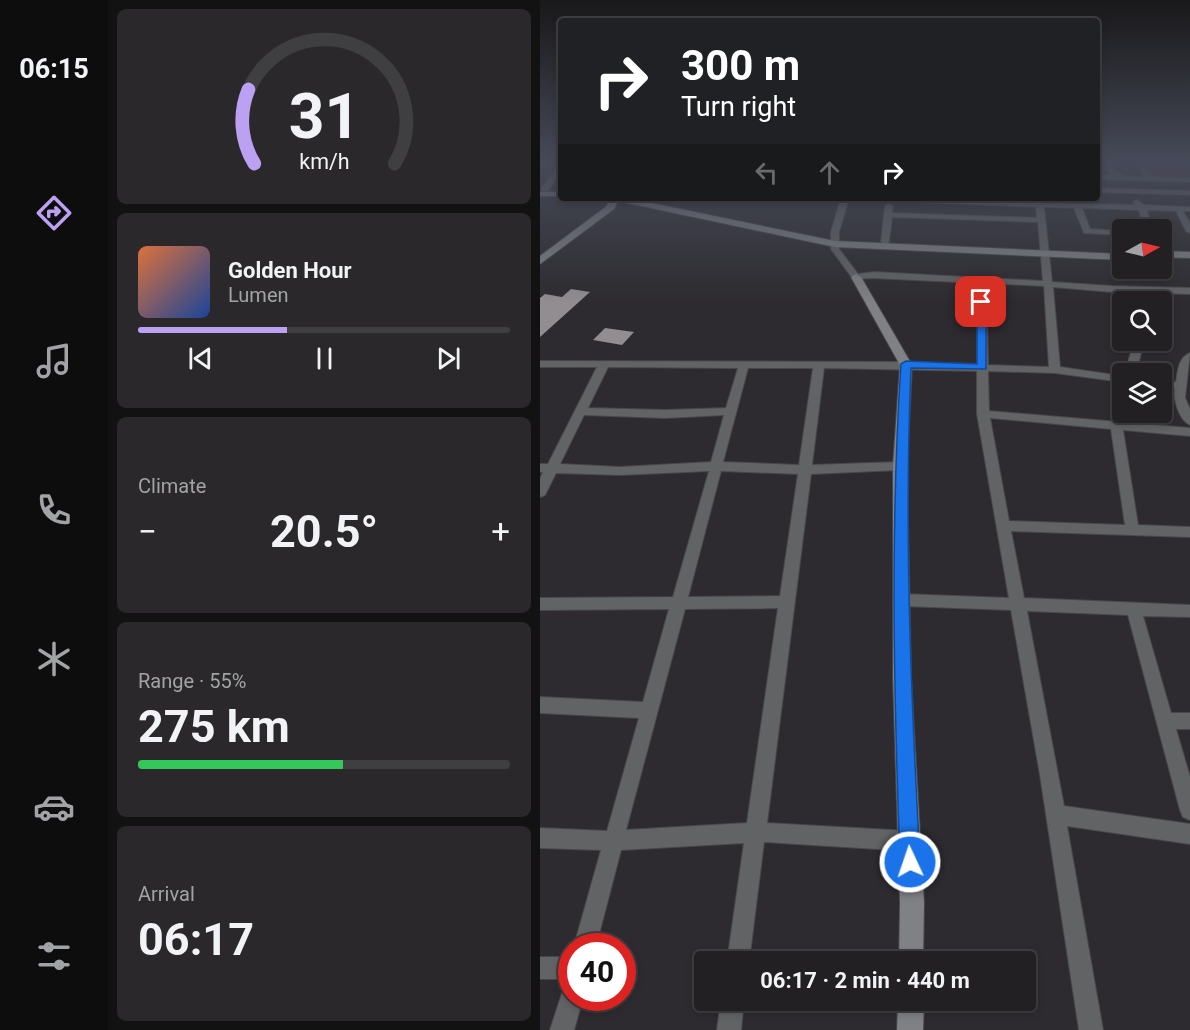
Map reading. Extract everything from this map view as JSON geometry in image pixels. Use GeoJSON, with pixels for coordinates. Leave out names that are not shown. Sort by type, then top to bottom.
{"type":"FeatureCollection","features":[{"type":"Feature","properties":{"kind":"main road"},"geometry":{"type":"LineString","coordinates":[[540,252],[595,208]]}},
{"type":"Feature","properties":{"kind":"main road"},"geometry":{"type":"LineString","coordinates":[[540,261],[610,208]]}},
{"type":"Feature","properties":{"kind":"main road"},"geometry":{"type":"LineString","coordinates":[[666,208],[836,242],[1112,252]]}},
{"type":"Feature","properties":{"kind":"main road"},"geometry":{"type":"LineString","coordinates":[[694,208],[836,242],[885,242],[1043,250],[1112,256]]}},
{"type":"Feature","properties":{"kind":"main road"},"geometry":{"type":"LineString","coordinates":[[1172,257],[1190,258]]}},
{"type":"Feature","properties":{"kind":"main road"},"geometry":{"type":"LineString","coordinates":[[856,277],[906,364],[900,466],[902,678],[911,951]]}},
{"type":"Feature","properties":{"kind":"main road"},"geometry":{"type":"LineString","coordinates":[[910,1030],[911,1011]]}},
{"type":"Feature","properties":{"kind":"street"},"geometry":{"type":"LineString","coordinates":[[843,208],[835,249],[856,277],[874,275],[1190,291]]}},
{"type":"Feature","properties":{"kind":"street"},"geometry":{"type":"LineString","coordinates":[[885,242],[889,208]]}},
{"type":"Feature","properties":{"kind":"street"},"geometry":{"type":"LineString","coordinates":[[1040,208],[1055,370]]}},
{"type":"Feature","properties":{"kind":"street"},"geometry":{"type":"LineString","coordinates":[[1078,208],[1087,231],[1112,232]]}},
{"type":"Feature","properties":{"kind":"street"},"geometry":{"type":"LineString","coordinates":[[1178,208],[1190,231]]}},
{"type":"Feature","properties":{"kind":"street"},"geometry":{"type":"LineString","coordinates":[[888,215],[1041,220]]}},
{"type":"Feature","properties":{"kind":"street"},"geometry":{"type":"LineString","coordinates":[[981,281],[983,414],[1005,526],[1092,1030]]}},
{"type":"Feature","properties":{"kind":"street"},"geometry":{"type":"LineString","coordinates":[[1188,414],[1179,398],[1185,362],[1190,356]]}},
{"type":"Feature","properties":{"kind":"street"},"geometry":{"type":"LineString","coordinates":[[540,364],[906,364],[1055,370],[1112,378]]}},
{"type":"Feature","properties":{"kind":"street"},"geometry":{"type":"LineString","coordinates":[[540,492],[546,468],[580,411],[604,364]]}},
{"type":"Feature","properties":{"kind":"street"},"geometry":{"type":"LineString","coordinates":[[589,933],[744,364]]}},
{"type":"Feature","properties":{"kind":"street"},"geometry":{"type":"LineString","coordinates":[[740,951],[819,365]]}},
{"type":"Feature","properties":{"kind":"street"},"geometry":{"type":"LineString","coordinates":[[1172,385],[1181,386]]}},
{"type":"Feature","properties":{"kind":"street"},"geometry":{"type":"LineString","coordinates":[[580,411],[666,414],[731,411]]}},
{"type":"Feature","properties":{"kind":"street"},"geometry":{"type":"LineString","coordinates":[[983,414],[1190,432]]}},
{"type":"Feature","properties":{"kind":"street"},"geometry":{"type":"LineString","coordinates":[[1116,426],[1132,528]]}},
{"type":"Feature","properties":{"kind":"street"},"geometry":{"type":"LineString","coordinates":[[546,468],[620,471],[716,466],[805,469],[900,466]]}},
{"type":"Feature","properties":{"kind":"street"},"geometry":{"type":"LineString","coordinates":[[1005,526],[1124,530],[1132,528],[1190,532]]}},
{"type":"Feature","properties":{"kind":"street"},"geometry":{"type":"LineString","coordinates":[[902,600],[1190,612]]}},
{"type":"Feature","properties":{"kind":"street"},"geometry":{"type":"LineString","coordinates":[[540,604],[787,602]]}},
{"type":"Feature","properties":{"kind":"street"},"geometry":{"type":"LineString","coordinates":[[1134,610],[1190,810]]}},
{"type":"Feature","properties":{"kind":"street"},"geometry":{"type":"LineString","coordinates":[[540,705],[649,710]]}},
{"type":"Feature","properties":{"kind":"street"},"geometry":{"type":"LineString","coordinates":[[1165,721],[1190,721]]}},
{"type":"Feature","properties":{"kind":"street"},"geometry":{"type":"LineString","coordinates":[[1056,815],[1190,834]]}},
{"type":"Feature","properties":{"kind":"street"},"geometry":{"type":"LineString","coordinates":[[540,838],[614,841],[756,832],[909,841]]}},
{"type":"Feature","properties":{"kind":"street"},"geometry":{"type":"LineString","coordinates":[[540,968],[558,968]]}},
{"type":"Feature","properties":{"kind":"street"},"geometry":{"type":"LineString","coordinates":[[562,1030],[567,1011]]}},
{"type":"Feature","properties":{"kind":"street"},"geometry":{"type":"LineString","coordinates":[[729,1030],[732,1011]]}},
{"type":"Feature","properties":{"kind":"building"},"geometry":{"type":"Polygon","coordinates":[[[571,289],[590,292],[540,337],[540,298],[545,294],[562,297],[571,289]]]}},
{"type":"Feature","properties":{"kind":"building"},"geometry":{"type":"Polygon","coordinates":[[[605,328],[634,332],[622,345],[593,340],[605,328]]]}},
{"type":"Feature","properties":{"kind":"route"},"geometry":{"type":"LineString","coordinates":[[910,862],[902,678],[900,466],[906,364],[982,367],[981,302]]}}]}
